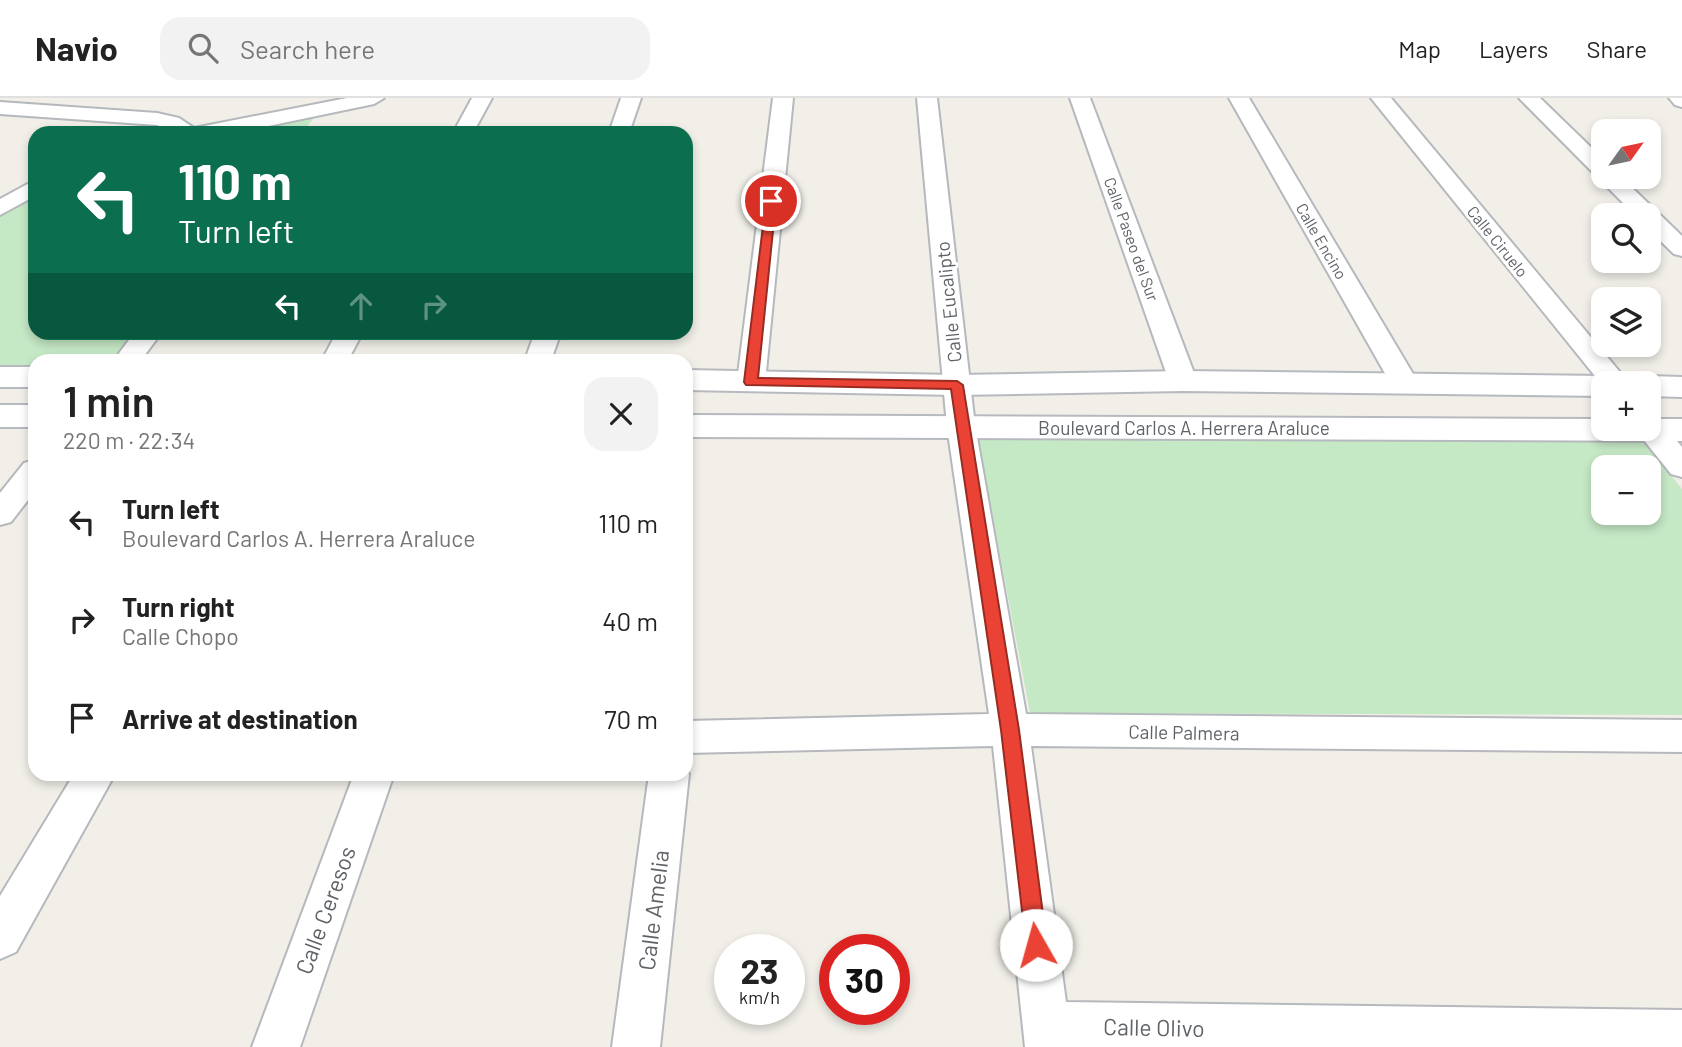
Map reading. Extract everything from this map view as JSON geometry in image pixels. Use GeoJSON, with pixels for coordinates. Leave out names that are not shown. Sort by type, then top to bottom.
{"type":"FeatureCollection","features":[{"type":"Feature","properties":{"kind":"street"},"geometry":{"type":"LineString","coordinates":[[237,126],[324,111],[374,98]]}},
{"type":"Feature","properties":{"kind":"street"},"geometry":{"type":"LineString","coordinates":[[467,126],[482,98]]}},
{"type":"Feature","properties":{"kind":"street"},"geometry":{"type":"LineString","coordinates":[[621,126],[631,98]]}},
{"type":"Feature","properties":{"kind":"street"},"geometry":{"type":"LineString","coordinates":[[751,382],[783,98]]}},
{"type":"Feature","properties":{"kind":"street","name":"Calle Eucalipto"},"geometry":{"type":"LineString","coordinates":[[927,98],[961,426],[1010,730],[1047,1036]]}},
{"type":"Feature","properties":{"kind":"street","name":"Calle Paseo del Sur"},"geometry":{"type":"LineString","coordinates":[[1080,98],[1183,381]]}},
{"type":"Feature","properties":{"kind":"street","name":"Calle Encino"},"geometry":{"type":"LineString","coordinates":[[1239,98],[1405,384]]}},
{"type":"Feature","properties":{"kind":"street","name":"Calle Ciruelo"},"geometry":{"type":"LineString","coordinates":[[1381,98],[1605,371]]}},
{"type":"Feature","properties":{"kind":"street"},"geometry":{"type":"LineString","coordinates":[[1529,98],[1591,159]]}},
{"type":"Feature","properties":{"kind":"street"},"geometry":{"type":"LineString","coordinates":[[0,108],[157,119],[178,126]]}},
{"type":"Feature","properties":{"kind":"street"},"geometry":{"type":"LineString","coordinates":[[312,126],[324,111]]}},
{"type":"Feature","properties":{"kind":"street"},"geometry":{"type":"LineString","coordinates":[[1621,189],[1635,203]]}},
{"type":"Feature","properties":{"kind":"street"},"geometry":{"type":"LineString","coordinates":[[0,208],[28,191]]}},
{"type":"Feature","properties":{"kind":"street"},"geometry":{"type":"LineString","coordinates":[[1661,229],[1682,249]]}},
{"type":"Feature","properties":{"kind":"street"},"geometry":{"type":"LineString","coordinates":[[132,354],[143,340]]}},
{"type":"Feature","properties":{"kind":"street"},"geometry":{"type":"LineString","coordinates":[[0,377],[28,377]]}},
{"type":"Feature","properties":{"kind":"street"},"geometry":{"type":"LineString","coordinates":[[693,380],[957,385],[1183,381],[1591,386]]}},
{"type":"Feature","properties":{"kind":"street"},"geometry":{"type":"LineString","coordinates":[[1661,386],[1682,387]]}},
{"type":"Feature","properties":{"kind":"street"},"geometry":{"type":"LineString","coordinates":[[0,416],[28,416]]}},
{"type":"Feature","properties":{"kind":"street","name":"Boulevard Carlos A. Herrera Araluce"},"geometry":{"type":"LineString","coordinates":[[693,426],[1591,429]]}},
{"type":"Feature","properties":{"kind":"street"},"geometry":{"type":"LineString","coordinates":[[1661,429],[1682,467]]}},
{"type":"Feature","properties":{"kind":"street"},"geometry":{"type":"LineString","coordinates":[[0,514],[28,479]]}},
{"type":"Feature","properties":{"kind":"street","name":"Calle Palmera"},"geometry":{"type":"LineString","coordinates":[[693,737],[1010,730],[1682,736]]}},
{"type":"Feature","properties":{"kind":"street"},"geometry":{"type":"LineString","coordinates":[[0,937],[91,781]]}},
{"type":"Feature","properties":{"kind":"street","name":"Calle Ceresos"},"geometry":{"type":"LineString","coordinates":[[276,1047],[371,781]]}},
{"type":"Feature","properties":{"kind":"street","name":"Calle Amelia"},"geometry":{"type":"LineString","coordinates":[[636,1047],[669,781]]}},
{"type":"Feature","properties":{"kind":"street","name":"Calle Olivo"},"geometry":{"type":"LineString","coordinates":[[1047,1036],[1682,1033]]}},
{"type":"Feature","properties":{"kind":"green space"},"geometry":{"type":"Polygon","coordinates":[[[317,114],[308,126],[249,126],[317,114]]]}},
{"type":"Feature","properties":{"kind":"green space"},"geometry":{"type":"Polygon","coordinates":[[[28,194],[28,340],[137,340],[126,354],[28,354],[28,373],[0,374],[0,211],[28,194]]]}},
{"type":"Feature","properties":{"kind":"green space"},"geometry":{"type":"Polygon","coordinates":[[[977,434],[1644,441],[1655,455],[1591,455],[1591,525],[1661,525],[1661,462],[1682,489],[1682,715],[1030,713],[977,434]]]}},
{"type":"Feature","properties":{"kind":"route"},"geometry":{"type":"LineString","coordinates":[[771,201],[751,382],[957,385],[961,426],[1010,730],[1036,945]]}}]}
